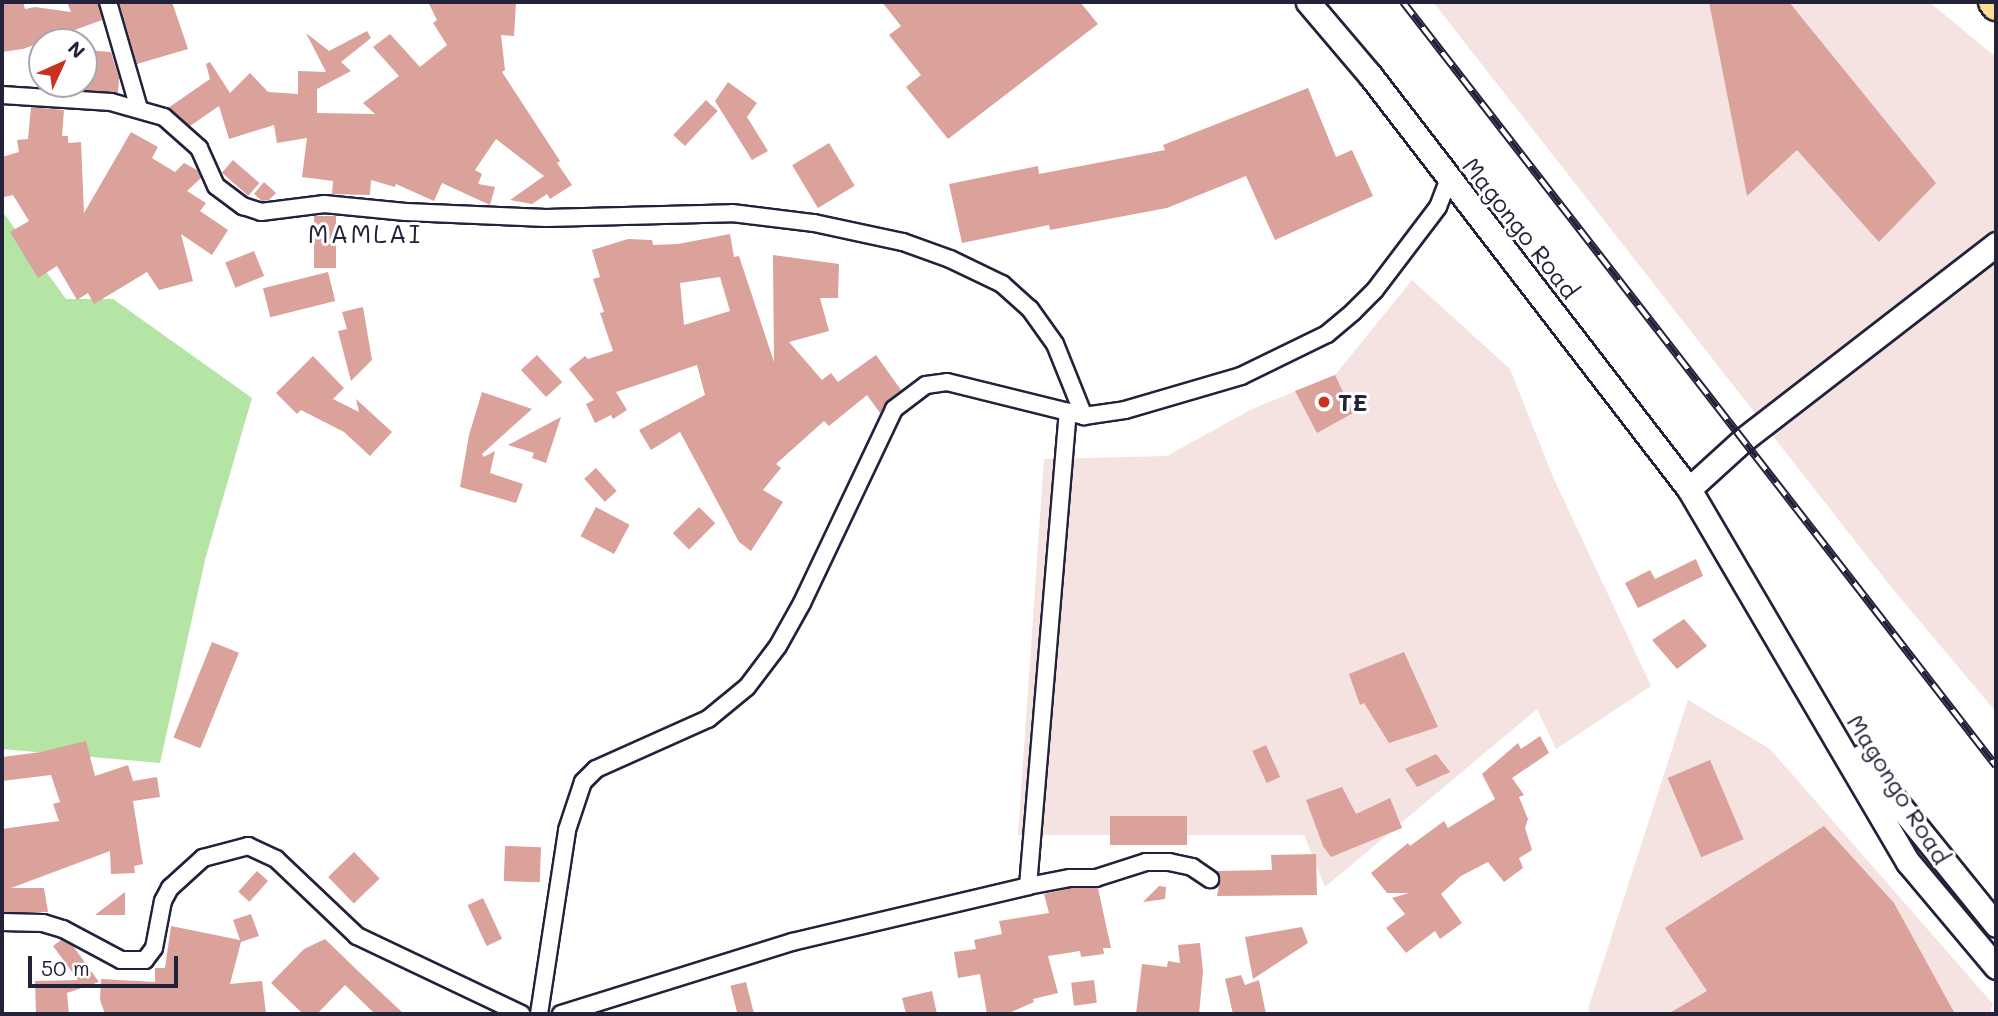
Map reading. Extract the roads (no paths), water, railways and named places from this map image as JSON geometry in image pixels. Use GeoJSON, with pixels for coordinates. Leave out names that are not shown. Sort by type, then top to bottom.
{"type":"FeatureCollection","features":[{"type":"Feature","properties":{"kind":"highway"},"geometry":{"type":"LineString","coordinates":[[1993,2],[1996,6]]}},
{"type":"Feature","properties":{"kind":"main road","name":"Magongo Road"},"geometry":{"type":"LineString","coordinates":[[1308,2],[1449,178],[1689,489],[1908,862],[1996,967]]}},
{"type":"Feature","properties":{"kind":"main road"},"geometry":{"type":"LineString","coordinates":[[1689,489],[1744,439],[1996,244]]}},
{"type":"Feature","properties":{"kind":"main road","name":"Magongo Road"},"geometry":{"type":"LineString","coordinates":[[1814,700],[1996,925]]}},
{"type":"Feature","properties":{"kind":"street"},"geometry":{"type":"LineString","coordinates":[[108,2],[139,109]]}},
{"type":"Feature","properties":{"kind":"street"},"geometry":{"type":"LineString","coordinates":[[2,95],[73,97],[139,109],[164,117],[199,148],[216,186],[243,206],[261,212],[324,204],[407,212],[546,218],[732,213],[814,223],[903,243],[950,259],[1002,284],[1030,309],[1055,344],[1076,414],[1027,886]]}},
{"type":"Feature","properties":{"kind":"street"},"geometry":{"type":"LineString","coordinates":[[539,1014],[567,830],[583,782],[596,769],[708,719],[747,687],[778,646],[802,603],[894,409],[926,385],[947,382],[1076,414],[1125,410],[1241,376],[1327,334],[1375,290],[1438,207],[1449,178]]}},
{"type":"Feature","properties":{"kind":"street"},"geometry":{"type":"LineString","coordinates":[[2,922],[43,923],[63,929],[121,960],[145,960],[155,948],[163,901],[170,888],[204,858],[248,846],[275,859],[357,936],[520,1014]]}},
{"type":"Feature","properties":{"kind":"street"},"geometry":{"type":"LineString","coordinates":[[561,1014],[792,942],[1027,886],[1070,878],[1096,878],[1146,862],[1192,866],[1210,878]]}},
{"type":"Feature","properties":{"kind":"railway"},"geometry":{"type":"LineString","coordinates":[[1403,2],[1996,766]]}},
{"type":"Feature","properties":{"kind":"place","name":"TE"},"geometry":{"type":"Point","coordinates":[1324,402]}},
{"type":"Feature","properties":{"kind":"district","name":"MAMLAI"},"geometry":{"type":"Point","coordinates":[365,234]}}]}
